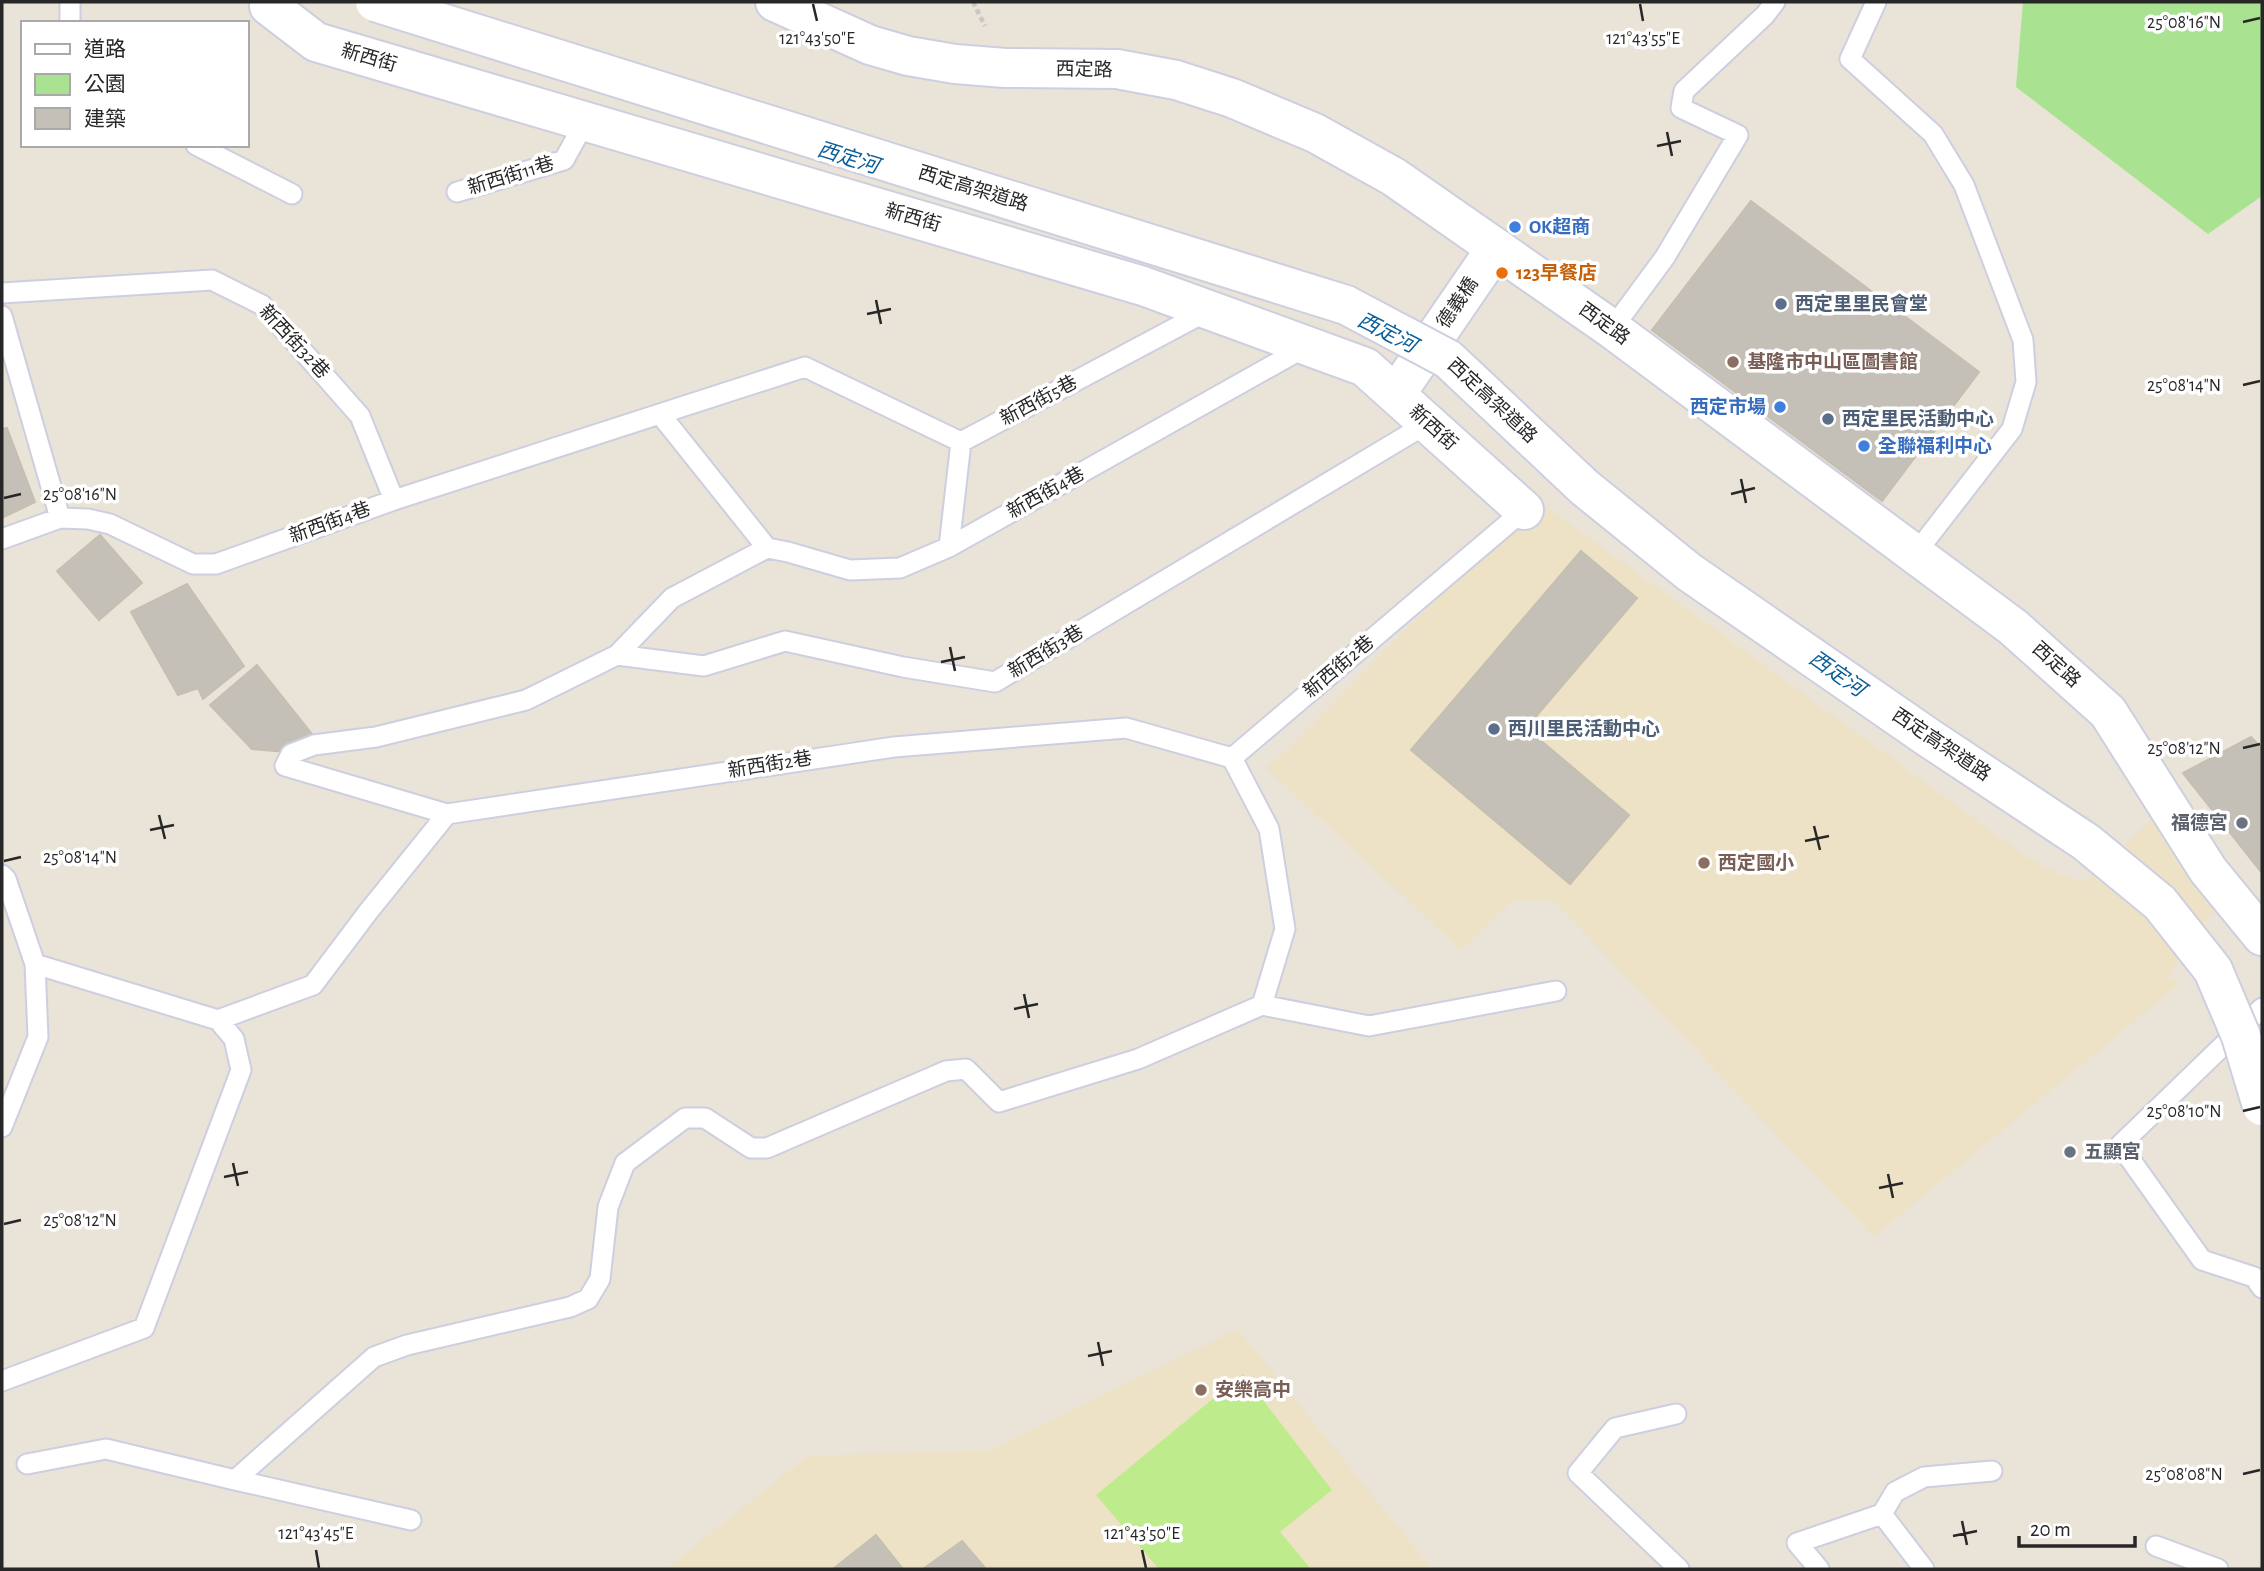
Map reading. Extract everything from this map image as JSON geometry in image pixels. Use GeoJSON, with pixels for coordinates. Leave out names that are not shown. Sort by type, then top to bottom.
{"type":"FeatureCollection","features":[{"type":"Feature","properties":{"kind":"street","name":"西定高架道路"},"geometry":{"type":"LineString","coordinates":[[375,2],[1346,305],[1448,359],[1584,487],[1689,572],[1929,738],[2087,842],[2160,903],[2213,970],[2241,1036],[2262,1106]]}},
{"type":"Feature","properties":{"kind":"street","name":"西定路"},"geometry":{"type":"LineString","coordinates":[[775,2],[870,45],[908,55],[955,64],[1005,68],[1117,69],[1176,80],[1232,98],[1315,133],[1394,177],[1612,330],[2013,627],[2108,712],[2208,870],[2262,936]]}},
{"type":"Feature","properties":{"kind":"street","name":"新西街"},"geometry":{"type":"LineString","coordinates":[[268,3],[316,42],[1130,282],[1366,367],[1524,510]]}},
{"type":"Feature","properties":{"kind":"street","name":"德義橋"},"geometry":{"type":"LineString","coordinates":[[1396,394],[1496,248]]}},
{"type":"Feature","properties":{"kind":"lane"},"geometry":{"type":"LineString","coordinates":[[70,2],[70,21]]}},
{"type":"Feature","properties":{"kind":"lane"},"geometry":{"type":"LineString","coordinates":[[1612,330],[1665,257],[1738,135],[1681,108],[1684,91],[1765,15],[1775,2]]}},
{"type":"Feature","properties":{"kind":"lane"},"geometry":{"type":"LineString","coordinates":[[1876,2],[1850,59],[1933,134],[1964,185],[2023,340],[2025,382],[2012,429],[1915,554]]}},
{"type":"Feature","properties":{"kind":"lane","name":"新西街11巷"},"geometry":{"type":"LineString","coordinates":[[457,192],[564,160],[585,122]]}},
{"type":"Feature","properties":{"kind":"lane"},"geometry":{"type":"LineString","coordinates":[[200,147],[292,194]]}},
{"type":"Feature","properties":{"kind":"lane","name":"新西街32巷"},"geometry":{"type":"LineString","coordinates":[[2,293],[212,280],[262,305],[360,416],[394,500]]}},
{"type":"Feature","properties":{"kind":"lane","name":"新西街5巷"},"geometry":{"type":"LineString","coordinates":[[961,442],[1209,310]]}},
{"type":"Feature","properties":{"kind":"lane"},"geometry":{"type":"LineString","coordinates":[[2,316],[60,517]]}},
{"type":"Feature","properties":{"kind":"lane","name":"新西街4巷"},"geometry":{"type":"LineString","coordinates":[[767,548],[850,570],[900,568],[949,547],[1307,346]]}},
{"type":"Feature","properties":{"kind":"lane","name":"新西街4巷"},"geometry":{"type":"LineString","coordinates":[[2,539],[60,517],[110,524],[193,564],[216,564],[394,500],[805,367],[961,442]]}},
{"type":"Feature","properties":{"kind":"lane"},"geometry":{"type":"LineString","coordinates":[[617,655],[672,598],[767,548],[660,414]]}},
{"type":"Feature","properties":{"kind":"lane","name":"新西街3巷"},"geometry":{"type":"LineString","coordinates":[[617,655],[704,666],[785,641],[903,667],[995,682],[1428,423]]}},
{"type":"Feature","properties":{"kind":"lane"},"geometry":{"type":"LineString","coordinates":[[949,547],[961,442]]}},
{"type":"Feature","properties":{"kind":"lane","name":"新西街2巷"},"geometry":{"type":"LineString","coordinates":[[617,655],[526,699],[376,737],[314,745],[291,754],[285,766],[447,814],[894,747],[1126,727],[1232,758],[1524,510]]}},
{"type":"Feature","properties":{"kind":"lane"},"geometry":{"type":"LineString","coordinates":[[1232,758],[1269,828],[1284,929],[1262,1005]]}},
{"type":"Feature","properties":{"kind":"lane"},"geometry":{"type":"LineString","coordinates":[[218,1020],[313,985],[447,814]]}},
{"type":"Feature","properties":{"kind":"lane"},"geometry":{"type":"LineString","coordinates":[[2,875],[6,879],[35,964],[38,1037],[2,1127]]}},
{"type":"Feature","properties":{"kind":"lane"},"geometry":{"type":"LineString","coordinates":[[2,1381],[144,1328],[241,1070],[234,1039],[218,1020],[35,964]]}},
{"type":"Feature","properties":{"kind":"lane"},"geometry":{"type":"LineString","coordinates":[[235,1480],[374,1357],[407,1345],[570,1307],[589,1299],[600,1279],[608,1207],[625,1163],[685,1118],[705,1118],[751,1148],[767,1148],[946,1071],[966,1069],[999,1101],[1138,1059],[1262,1005],[1369,1026],[1556,991]]}},
{"type":"Feature","properties":{"kind":"lane"},"geometry":{"type":"LineString","coordinates":[[2262,1008],[2120,1145],[2202,1260],[2254,1277],[2262,1288]]}},
{"type":"Feature","properties":{"kind":"lane"},"geometry":{"type":"LineString","coordinates":[[1676,1414],[1615,1428],[1578,1472],[1679,1569]]}},
{"type":"Feature","properties":{"kind":"lane"},"geometry":{"type":"LineString","coordinates":[[27,1464],[106,1449],[411,1520]]}},
{"type":"Feature","properties":{"kind":"lane"},"geometry":{"type":"LineString","coordinates":[[1819,1569],[1797,1543],[1882,1514],[1895,1492],[1924,1478],[1992,1471]]}},
{"type":"Feature","properties":{"kind":"lane"},"geometry":{"type":"LineString","coordinates":[[1882,1514],[1924,1569]]}},
{"type":"Feature","properties":{"kind":"lane"},"geometry":{"type":"LineString","coordinates":[[2156,1546],[2218,1569]]}},
{"type":"Feature","properties":{"kind":"shaded area","name":"西定國小"},"geometry":{"type":"Polygon","coordinates":[[[1536,499],[2027,857],[2057,873],[2085,882],[2167,805],[2225,892],[2167,979],[2181,982],[1874,1237],[1554,901],[1513,900],[1461,950],[1266,768],[1536,499]]]}},
{"type":"Feature","properties":{"kind":"shaded area","name":"安樂高中"},"geometry":{"type":"Polygon","coordinates":[[[1238,1329],[1432,1569],[666,1569],[808,1456],[990,1450],[1238,1329]]]}},
{"type":"Feature","properties":{"kind":"green space"},"geometry":{"type":"Polygon","coordinates":[[[2023,2],[2262,2],[2262,196],[2208,234],[2016,87],[2023,2]]]}},
{"type":"Feature","properties":{"kind":"green space"},"geometry":{"type":"Polygon","coordinates":[[[1243,1374],[1332,1490],[1280,1532],[1311,1569],[1159,1569],[1096,1495],[1243,1374]]]}},
{"type":"Feature","properties":{"kind":"building"},"geometry":{"type":"Polygon","coordinates":[[[1751,201],[1979,372],[1882,501],[1652,330],[1751,201]]]}},
{"type":"Feature","properties":{"kind":"building"},"geometry":{"type":"Polygon","coordinates":[[[7,428],[35,502],[2,518],[2,429],[7,428]]]}},
{"type":"Feature","properties":{"kind":"building"},"geometry":{"type":"Polygon","coordinates":[[[100,535],[142,583],[99,620],[57,571],[100,535]]]}},
{"type":"Feature","properties":{"kind":"building"},"geometry":{"type":"Polygon","coordinates":[[[1581,551],[1637,598],[1526,728],[1629,815],[1570,884],[1411,750],[1581,551]]]}},
{"type":"Feature","properties":{"kind":"building"},"geometry":{"type":"Polygon","coordinates":[[[187,584],[244,666],[203,699],[198,688],[178,695],[131,612],[187,584]]]}},
{"type":"Feature","properties":{"kind":"building"},"geometry":{"type":"Polygon","coordinates":[[[257,665],[315,738],[287,752],[252,749],[210,705],[257,665]]]}},
{"type":"Feature","properties":{"kind":"building","name":"福德宮"},"geometry":{"type":"Polygon","coordinates":[[[2251,737],[2262,749],[2262,873],[2183,773],[2251,737]]]}},
{"type":"Feature","properties":{"kind":"building"},"geometry":{"type":"Polygon","coordinates":[[[876,1535],[903,1569],[833,1569],[876,1535]]]}},
{"type":"Feature","properties":{"kind":"building"},"geometry":{"type":"Polygon","coordinates":[[[962,1541],[986,1569],[923,1569],[962,1541]]]}},
{"type":"Feature","properties":{"kind":"place","name":"OK超商"},"geometry":{"type":"Point","coordinates":[1515,227]}},
{"type":"Feature","properties":{"kind":"place","name":"123早餐店"},"geometry":{"type":"Point","coordinates":[1502,273]}},
{"type":"Feature","properties":{"kind":"place","name":"西定里里民會堂"},"geometry":{"type":"Point","coordinates":[1781,304]}},
{"type":"Feature","properties":{"kind":"place","name":"基隆市中山區圖書館"},"geometry":{"type":"Point","coordinates":[1733,362]}},
{"type":"Feature","properties":{"kind":"place","name":"西定市場"},"geometry":{"type":"Point","coordinates":[1780,407]}},
{"type":"Feature","properties":{"kind":"place","name":"西定里民活動中心"},"geometry":{"type":"Point","coordinates":[1828,419]}},
{"type":"Feature","properties":{"kind":"place","name":"全聯福利中心"},"geometry":{"type":"Point","coordinates":[1864,446]}},
{"type":"Feature","properties":{"kind":"place","name":"西川里民活動中心"},"geometry":{"type":"Point","coordinates":[1494,729]}},
{"type":"Feature","properties":{"kind":"place","name":"福德宮"},"geometry":{"type":"Point","coordinates":[2242,823]}},
{"type":"Feature","properties":{"kind":"place","name":"西定國小"},"geometry":{"type":"Point","coordinates":[1704,863]}},
{"type":"Feature","properties":{"kind":"place","name":"五顯宮"},"geometry":{"type":"Point","coordinates":[2070,1152]}},
{"type":"Feature","properties":{"kind":"place","name":"安樂高中"},"geometry":{"type":"Point","coordinates":[1201,1390]}},
{"type":"Feature","properties":{"kind":"water label","name":"西定河"},"geometry":{"type":"Point","coordinates":[848,158]}},
{"type":"Feature","properties":{"kind":"water label","name":"西定河"},"geometry":{"type":"Point","coordinates":[1387,333]}},
{"type":"Feature","properties":{"kind":"water label","name":"西定河"},"geometry":{"type":"Point","coordinates":[1837,674]}}]}
